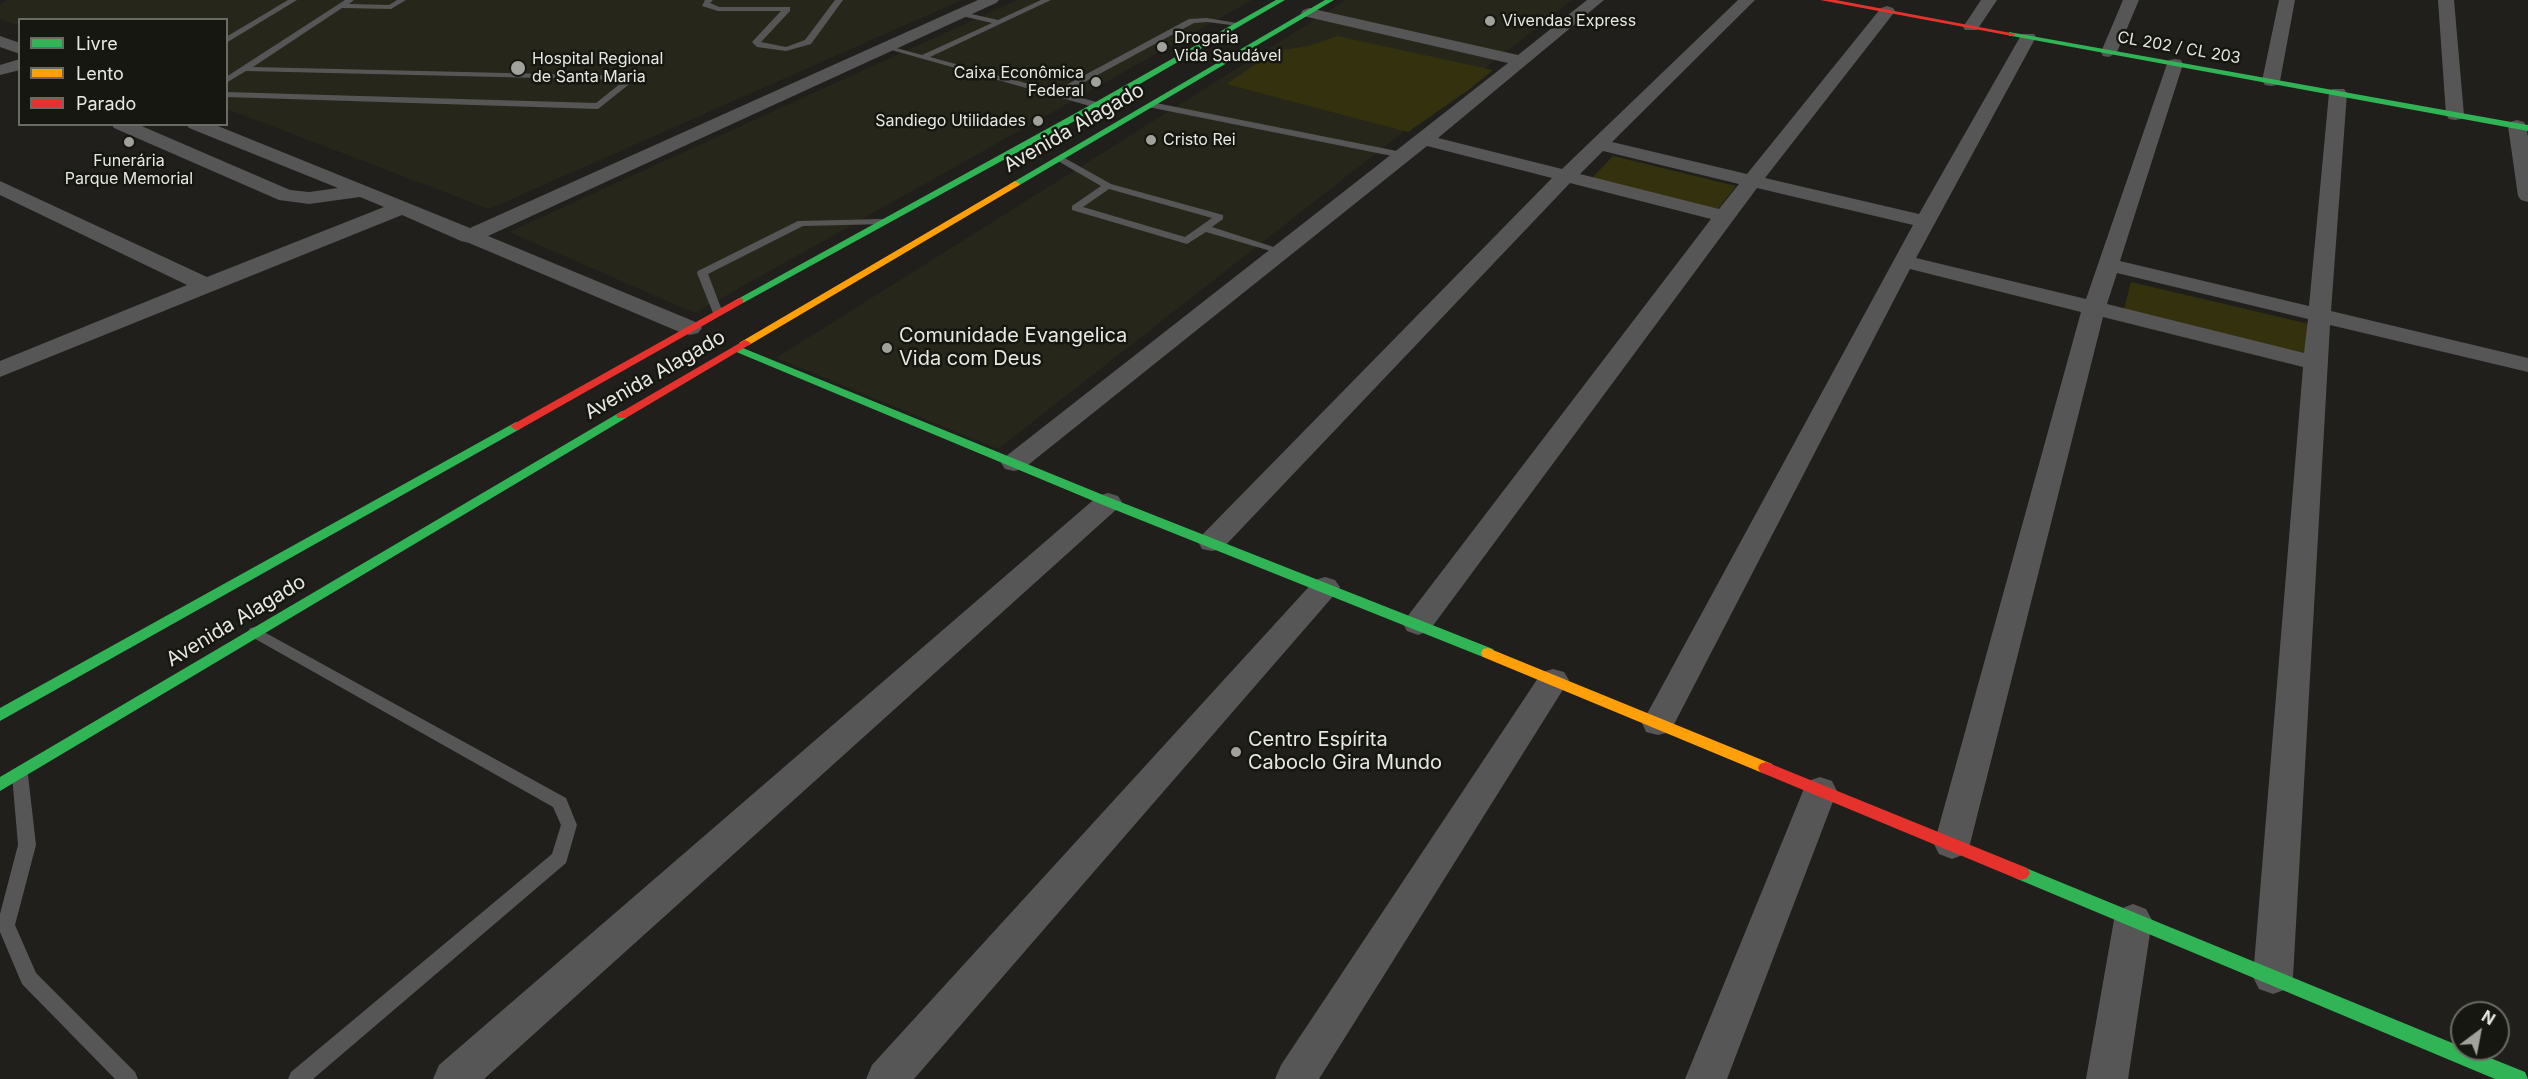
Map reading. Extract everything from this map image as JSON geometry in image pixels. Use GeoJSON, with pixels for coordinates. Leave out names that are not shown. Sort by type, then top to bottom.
{"type":"FeatureCollection","features":[{"type":"Feature","properties":{"kind":"main road","name":"Avenida Alagado"},"geometry":{"type":"LineString","coordinates":[[0,715],[690,328],[1097,105],[1281,0]]}},
{"type":"Feature","properties":{"kind":"main road","name":"Avenida Alagado"},"geometry":{"type":"LineString","coordinates":[[0,785],[824,296],[1330,0]]}},
{"type":"Feature","properties":{"kind":"main road","name":"CL 202 / CL 203"},"geometry":{"type":"LineString","coordinates":[[1831,1],[2522,127]]}},
{"type":"Feature","properties":{"kind":"main road"},"geometry":{"type":"LineString","coordinates":[[1034,139],[1061,159]]}},
{"type":"Feature","properties":{"kind":"main road"},"geometry":{"type":"LineString","coordinates":[[824,296],[848,275],[930,228],[919,219],[896,216]]}},
{"type":"Feature","properties":{"kind":"main road"},"geometry":{"type":"LineString","coordinates":[[738,349],[1108,502],[1418,624],[2517,1079]]}},
{"type":"Feature","properties":{"kind":"street"},"geometry":{"type":"LineString","coordinates":[[468,237],[991,0]]}},
{"type":"Feature","properties":{"kind":"street"},"geometry":{"type":"LineString","coordinates":[[1014,463],[1402,155],[1424,140],[1596,0]]}},
{"type":"Feature","properties":{"kind":"street"},"geometry":{"type":"LineString","coordinates":[[1212,542],[1565,176],[1747,0]]}},
{"type":"Feature","properties":{"kind":"street"},"geometry":{"type":"LineString","coordinates":[[1971,27],[1989,0]]}},
{"type":"Feature","properties":{"kind":"street"},"geometry":{"type":"LineString","coordinates":[[2109,51],[2131,0]]}},
{"type":"Feature","properties":{"kind":"street"},"geometry":{"type":"LineString","coordinates":[[2271,81],[2287,0]]}},
{"type":"Feature","properties":{"kind":"street"},"geometry":{"type":"LineString","coordinates":[[2446,0],[2455,115]]}},
{"type":"Feature","properties":{"kind":"street"},"geometry":{"type":"LineString","coordinates":[[1418,624],[1724,216],[1887,11]]}},
{"type":"Feature","properties":{"kind":"street"},"geometry":{"type":"LineString","coordinates":[[1309,13],[1521,61]]}},
{"type":"Feature","properties":{"kind":"street"},"geometry":{"type":"LineString","coordinates":[[1658,723],[1903,261],[2028,37]]}},
{"type":"Feature","properties":{"kind":"street"},"geometry":{"type":"LineString","coordinates":[[0,40],[18,48]]}},
{"type":"Feature","properties":{"kind":"street"},"geometry":{"type":"LineString","coordinates":[[1952,844],[2094,308],[2175,64]]}},
{"type":"Feature","properties":{"kind":"street"},"geometry":{"type":"LineString","coordinates":[[0,70],[18,65]]}},
{"type":"Feature","properties":{"kind":"street"},"geometry":{"type":"LineString","coordinates":[[2273,977],[2316,363],[2338,93]]}},
{"type":"Feature","properties":{"kind":"street"},"geometry":{"type":"LineString","coordinates":[[125,126],[286,196],[309,198],[363,191]]}},
{"type":"Feature","properties":{"kind":"street"},"geometry":{"type":"LineString","coordinates":[[200,126],[363,191],[468,237],[690,328]]}},
{"type":"Feature","properties":{"kind":"street"},"geometry":{"type":"LineString","coordinates":[[2522,127],[2528,196]]}},
{"type":"Feature","properties":{"kind":"street"},"geometry":{"type":"LineString","coordinates":[[1424,140],[1724,216]]}},
{"type":"Feature","properties":{"kind":"street"},"geometry":{"type":"LineString","coordinates":[[1599,144],[1925,222]]}},
{"type":"Feature","properties":{"kind":"street"},"geometry":{"type":"LineString","coordinates":[[0,187],[206,285]]}},
{"type":"Feature","properties":{"kind":"street"},"geometry":{"type":"LineString","coordinates":[[0,370],[401,208]]}},
{"type":"Feature","properties":{"kind":"street"},"geometry":{"type":"LineString","coordinates":[[1903,261],[2316,363]]}},
{"type":"Feature","properties":{"kind":"street"},"geometry":{"type":"LineString","coordinates":[[2109,265],[2528,365]]}},
{"type":"Feature","properties":{"kind":"street"},"geometry":{"type":"LineString","coordinates":[[454,1079],[1108,502]]}},
{"type":"Feature","properties":{"kind":"street"},"geometry":{"type":"LineString","coordinates":[[887,1079],[1325,588]]}},
{"type":"Feature","properties":{"kind":"street"},"geometry":{"type":"LineString","coordinates":[[1296,1079],[1553,680]]}},
{"type":"Feature","properties":{"kind":"street"},"geometry":{"type":"LineString","coordinates":[[1706,1079],[1820,791]]}},
{"type":"Feature","properties":{"kind":"street"},"geometry":{"type":"LineString","coordinates":[[2107,1079],[2133,920]]}},
{"type":"Feature","properties":{"kind":"lane"},"geometry":{"type":"LineString","coordinates":[[228,40],[293,0]]}},
{"type":"Feature","properties":{"kind":"lane"},"geometry":{"type":"LineString","coordinates":[[228,80],[350,0]]}},
{"type":"Feature","properties":{"kind":"lane"},"geometry":{"type":"LineString","coordinates":[[341,6],[391,7],[402,0]]}},
{"type":"Feature","properties":{"kind":"lane"},"geometry":{"type":"LineString","coordinates":[[710,0],[705,4],[718,9],[787,9],[756,42],[768,48],[786,49],[808,42],[839,0]]}},
{"type":"Feature","properties":{"kind":"lane"},"geometry":{"type":"LineString","coordinates":[[924,57],[1047,0]]}},
{"type":"Feature","properties":{"kind":"lane"},"geometry":{"type":"LineString","coordinates":[[961,13],[999,22]]}},
{"type":"Feature","properties":{"kind":"lane"},"geometry":{"type":"LineString","coordinates":[[1056,94],[1192,21],[1207,20],[1239,24]]}},
{"type":"Feature","properties":{"kind":"lane"},"geometry":{"type":"LineString","coordinates":[[885,47],[1097,105]]}},
{"type":"Feature","properties":{"kind":"lane"},"geometry":{"type":"LineString","coordinates":[[228,94],[598,106],[633,78],[247,69]]}},
{"type":"Feature","properties":{"kind":"lane"},"geometry":{"type":"LineString","coordinates":[[1151,105],[1402,155]]}},
{"type":"Feature","properties":{"kind":"lane"},"geometry":{"type":"LineString","coordinates":[[1061,159],[1108,186],[1220,217],[1187,241],[1074,208],[1108,186]]}},
{"type":"Feature","properties":{"kind":"lane"},"geometry":{"type":"LineString","coordinates":[[718,313],[702,273],[801,223],[883,222]]}},
{"type":"Feature","properties":{"kind":"lane"},"geometry":{"type":"LineString","coordinates":[[1204,228],[1281,251]]}},
{"type":"Feature","properties":{"kind":"lane"},"geometry":{"type":"LineString","coordinates":[[255,632],[560,803],[569,825],[560,858],[298,1079]]}},
{"type":"Feature","properties":{"kind":"lane"},"geometry":{"type":"LineString","coordinates":[[20,773],[27,845],[6,925],[29,978],[128,1079]]}},
{"type":"Feature","properties":{"kind":"shaded area","name":"Hospital Regional de Santa Maria"},"geometry":{"type":"Polygon","coordinates":[[[7,0],[962,0],[489,209],[228,109],[228,18],[18,18],[18,26],[0,18],[0,5],[7,0]]]}},
{"type":"Feature","properties":{"kind":"shaded area"},"geometry":{"type":"Polygon","coordinates":[[[1017,0],[1252,0],[695,313],[509,232],[1017,0]]]}},
{"type":"Feature","properties":{"kind":"shaded area"},"geometry":{"type":"Polygon","coordinates":[[[1346,0],[1572,0],[998,449],[776,358],[1346,0]]]}},
{"type":"Feature","properties":{"kind":"shaded area"},"geometry":{"type":"Polygon","coordinates":[[[1337,36],[1493,70],[1408,132],[1226,84],[1276,51],[1309,46],[1337,36]]]}},
{"type":"Feature","properties":{"kind":"shaded area"},"geometry":{"type":"Polygon","coordinates":[[[1613,156],[1736,186],[1717,210],[1591,179],[1613,156]]]}},
{"type":"Feature","properties":{"kind":"shaded area"},"geometry":{"type":"Polygon","coordinates":[[[2131,282],[2309,324],[2304,357],[2123,313],[2131,282]]]}},
{"type":"Feature","properties":{"kind":"traffic: fast"},"geometry":{"type":"LineString","coordinates":[[739,301],[1097,105],[1281,0]]}},
{"type":"Feature","properties":{"kind":"traffic: fast"},"geometry":{"type":"LineString","coordinates":[[1015,184],[1330,0]]}},
{"type":"Feature","properties":{"kind":"traffic: fast"},"geometry":{"type":"LineString","coordinates":[[2012,34],[2528,128]]}},
{"type":"Feature","properties":{"kind":"traffic: fast"},"geometry":{"type":"LineString","coordinates":[[738,349],[1108,502],[1488,653]]}},
{"type":"Feature","properties":{"kind":"traffic: fast"},"geometry":{"type":"LineString","coordinates":[[0,785],[622,415]]}},
{"type":"Feature","properties":{"kind":"traffic: fast"},"geometry":{"type":"LineString","coordinates":[[0,715],[516,426]]}},
{"type":"Feature","properties":{"kind":"traffic: fast"},"geometry":{"type":"LineString","coordinates":[[2021,873],[2518,1079]]}},
{"type":"Feature","properties":{"kind":"traffic: slow"},"geometry":{"type":"LineString","coordinates":[[745,343],[1015,184]]}},
{"type":"Feature","properties":{"kind":"traffic: slow"},"geometry":{"type":"LineString","coordinates":[[1488,653],[1766,768]]}},
{"type":"Feature","properties":{"kind":"traffic: jam"},"geometry":{"type":"LineString","coordinates":[[1824,0],[2012,34]]}},
{"type":"Feature","properties":{"kind":"traffic: jam"},"geometry":{"type":"LineString","coordinates":[[516,426],[739,301]]}},
{"type":"Feature","properties":{"kind":"traffic: jam"},"geometry":{"type":"LineString","coordinates":[[622,415],[745,343]]}},
{"type":"Feature","properties":{"kind":"traffic: jam"},"geometry":{"type":"LineString","coordinates":[[1766,768],[2021,873]]}},
{"type":"Feature","properties":{"kind":"place","name":"Vivendas Express"},"geometry":{"type":"Point","coordinates":[1490,21]}},
{"type":"Feature","properties":{"kind":"place","name":"Drogaria Vida Saudável"},"geometry":{"type":"Point","coordinates":[1162,47]}},
{"type":"Feature","properties":{"kind":"place","name":"Hospital Regional de Santa Maria"},"geometry":{"type":"Point","coordinates":[518,68]}},
{"type":"Feature","properties":{"kind":"place","name":"Caixa Econômica Federal"},"geometry":{"type":"Point","coordinates":[1096,82]}},
{"type":"Feature","properties":{"kind":"place","name":"Sandiego Utilidades"},"geometry":{"type":"Point","coordinates":[1038,121]}},
{"type":"Feature","properties":{"kind":"place","name":"Cristo Rei"},"geometry":{"type":"Point","coordinates":[1151,140]}},
{"type":"Feature","properties":{"kind":"place","name":"Funerária Parque Memorial"},"geometry":{"type":"Point","coordinates":[129,142]}},
{"type":"Feature","properties":{"kind":"place","name":"Comunidade Evangelica Vida com Deus"},"geometry":{"type":"Point","coordinates":[887,348]}},
{"type":"Feature","properties":{"kind":"place","name":"Centro Espírita Caboclo Gira Mundo"},"geometry":{"type":"Point","coordinates":[1236,752]}}]}
